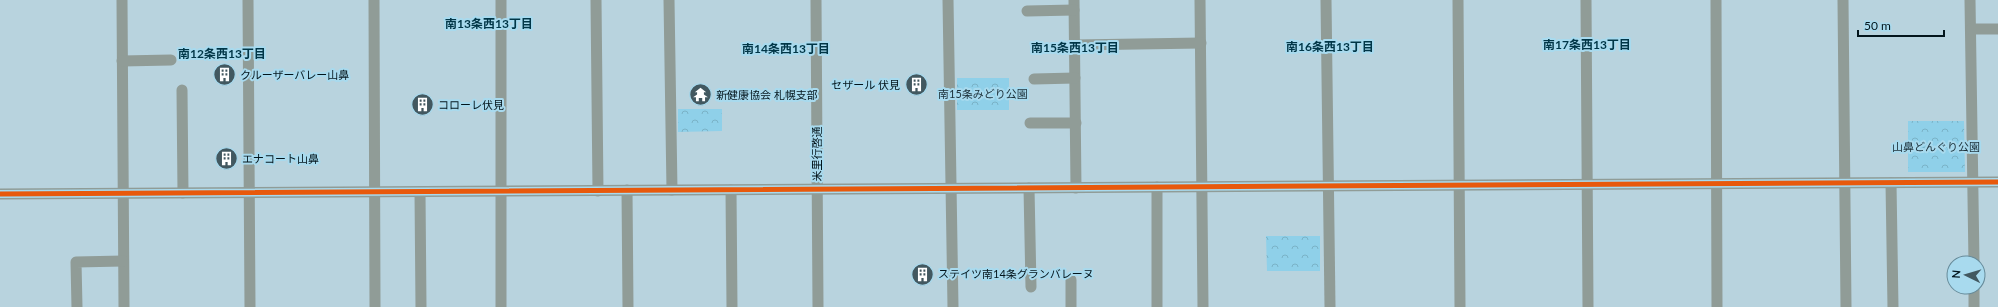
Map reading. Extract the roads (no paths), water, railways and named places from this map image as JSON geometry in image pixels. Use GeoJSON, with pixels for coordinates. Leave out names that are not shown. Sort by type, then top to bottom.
{"type":"FeatureCollection","features":[{"type":"Feature","properties":{"kind":"street"},"geometry":{"type":"LineString","coordinates":[[122,0],[124,307]]}},
{"type":"Feature","properties":{"kind":"street"},"geometry":{"type":"LineString","coordinates":[[248,0],[250,307]]}},
{"type":"Feature","properties":{"kind":"street"},"geometry":{"type":"LineString","coordinates":[[374,0],[375,307]]}},
{"type":"Feature","properties":{"kind":"street"},"geometry":{"type":"LineString","coordinates":[[501,0],[501,307]]}},
{"type":"Feature","properties":{"kind":"street"},"geometry":{"type":"LineString","coordinates":[[596,0],[598,191]]}},
{"type":"Feature","properties":{"kind":"street"},"geometry":{"type":"LineString","coordinates":[[669,0],[672,190]]}},
{"type":"Feature","properties":{"kind":"street","name":"米里行啓通"},"geometry":{"type":"LineString","coordinates":[[816,0],[818,307]]}},
{"type":"Feature","properties":{"kind":"street"},"geometry":{"type":"LineString","coordinates":[[948,0],[953,307]]}},
{"type":"Feature","properties":{"kind":"street"},"geometry":{"type":"LineString","coordinates":[[1200,0],[1203,307]]}},
{"type":"Feature","properties":{"kind":"street"},"geometry":{"type":"LineString","coordinates":[[1326,0],[1330,307]]}},
{"type":"Feature","properties":{"kind":"street"},"geometry":{"type":"LineString","coordinates":[[1458,0],[1460,307]]}},
{"type":"Feature","properties":{"kind":"street"},"geometry":{"type":"LineString","coordinates":[[1586,0],[1588,307]]}},
{"type":"Feature","properties":{"kind":"street"},"geometry":{"type":"LineString","coordinates":[[1716,0],[1717,307]]}},
{"type":"Feature","properties":{"kind":"street"},"geometry":{"type":"LineString","coordinates":[[1843,0],[1843,183],[1846,307]]}},
{"type":"Feature","properties":{"kind":"street"},"geometry":{"type":"LineString","coordinates":[[1970,0],[1974,255]]}},
{"type":"Feature","properties":{"kind":"street"},"geometry":{"type":"LineString","coordinates":[[1027,11],[1074,5],[1076,188]]}},
{"type":"Feature","properties":{"kind":"street"},"geometry":{"type":"LineString","coordinates":[[1971,29],[1998,29]]}},
{"type":"Feature","properties":{"kind":"street"},"geometry":{"type":"LineString","coordinates":[[1075,45],[1201,43]]}},
{"type":"Feature","properties":{"kind":"street"},"geometry":{"type":"LineString","coordinates":[[122,61],[171,60]]}},
{"type":"Feature","properties":{"kind":"street"},"geometry":{"type":"LineString","coordinates":[[1034,79],[1075,78]]}},
{"type":"Feature","properties":{"kind":"street"},"geometry":{"type":"LineString","coordinates":[[182,90],[184,194]]}},
{"type":"Feature","properties":{"kind":"street"},"geometry":{"type":"LineString","coordinates":[[1030,123],[1076,123]]}},
{"type":"Feature","properties":{"kind":"street"},"geometry":{"type":"LineString","coordinates":[[0,194],[1998,182]]}},
{"type":"Feature","properties":{"kind":"street"},"geometry":{"type":"LineString","coordinates":[[1891,183],[1892,307]]}},
{"type":"Feature","properties":{"kind":"street"},"geometry":{"type":"LineString","coordinates":[[1157,187],[1157,307]]}},
{"type":"Feature","properties":{"kind":"street"},"geometry":{"type":"LineString","coordinates":[[1029,188],[1031,287]]}},
{"type":"Feature","properties":{"kind":"street"},"geometry":{"type":"LineString","coordinates":[[627,190],[628,307]]}},
{"type":"Feature","properties":{"kind":"street"},"geometry":{"type":"LineString","coordinates":[[731,190],[732,307]]}},
{"type":"Feature","properties":{"kind":"street"},"geometry":{"type":"LineString","coordinates":[[420,192],[421,307]]}},
{"type":"Feature","properties":{"kind":"street"},"geometry":{"type":"LineString","coordinates":[[76,307],[76,262],[123,261]]}},
{"type":"Feature","properties":{"kind":"street"},"geometry":{"type":"LineString","coordinates":[[1071,280],[1072,307]]}},
{"type":"Feature","properties":{"kind":"street"},"geometry":{"type":"LineString","coordinates":[[1974,295],[1974,307]]}},
{"type":"Feature","properties":{"kind":"place","name":"クルーザーバレー山鼻"},"geometry":{"type":"Point","coordinates":[224,75]}},
{"type":"Feature","properties":{"kind":"place","name":"セザール 伏見"},"geometry":{"type":"Point","coordinates":[916,85]}},
{"type":"Feature","properties":{"kind":"place","name":"新健康協会 札幌支部"},"geometry":{"type":"Point","coordinates":[701,95]}},
{"type":"Feature","properties":{"kind":"place","name":"コローレ伏見"},"geometry":{"type":"Point","coordinates":[422,105]}},
{"type":"Feature","properties":{"kind":"place","name":"エナコート山鼻"},"geometry":{"type":"Point","coordinates":[227,159]}},
{"type":"Feature","properties":{"kind":"place","name":"ステイツ南14条グランバレーヌ"},"geometry":{"type":"Point","coordinates":[923,274]}},
{"type":"Feature","properties":{"kind":"district","name":"南13条西13丁目"},"geometry":{"type":"Point","coordinates":[489,24]}},
{"type":"Feature","properties":{"kind":"district","name":"南17条西13丁目"},"geometry":{"type":"Point","coordinates":[1587,45]}},
{"type":"Feature","properties":{"kind":"district","name":"南16条西13丁目"},"geometry":{"type":"Point","coordinates":[1330,47]}},
{"type":"Feature","properties":{"kind":"district","name":"南15条西13丁目"},"geometry":{"type":"Point","coordinates":[1075,48]}},
{"type":"Feature","properties":{"kind":"district","name":"南14条西13丁目"},"geometry":{"type":"Point","coordinates":[786,49]}},
{"type":"Feature","properties":{"kind":"district","name":"南12条西13丁目"},"geometry":{"type":"Point","coordinates":[222,54]}},
{"type":"Feature","properties":{"kind":"park label","name":"南15条みどり公園"},"geometry":{"type":"Point","coordinates":[983,94]}},
{"type":"Feature","properties":{"kind":"park label","name":"山鼻どんぐり公園"},"geometry":{"type":"Point","coordinates":[1936,147]}}]}
